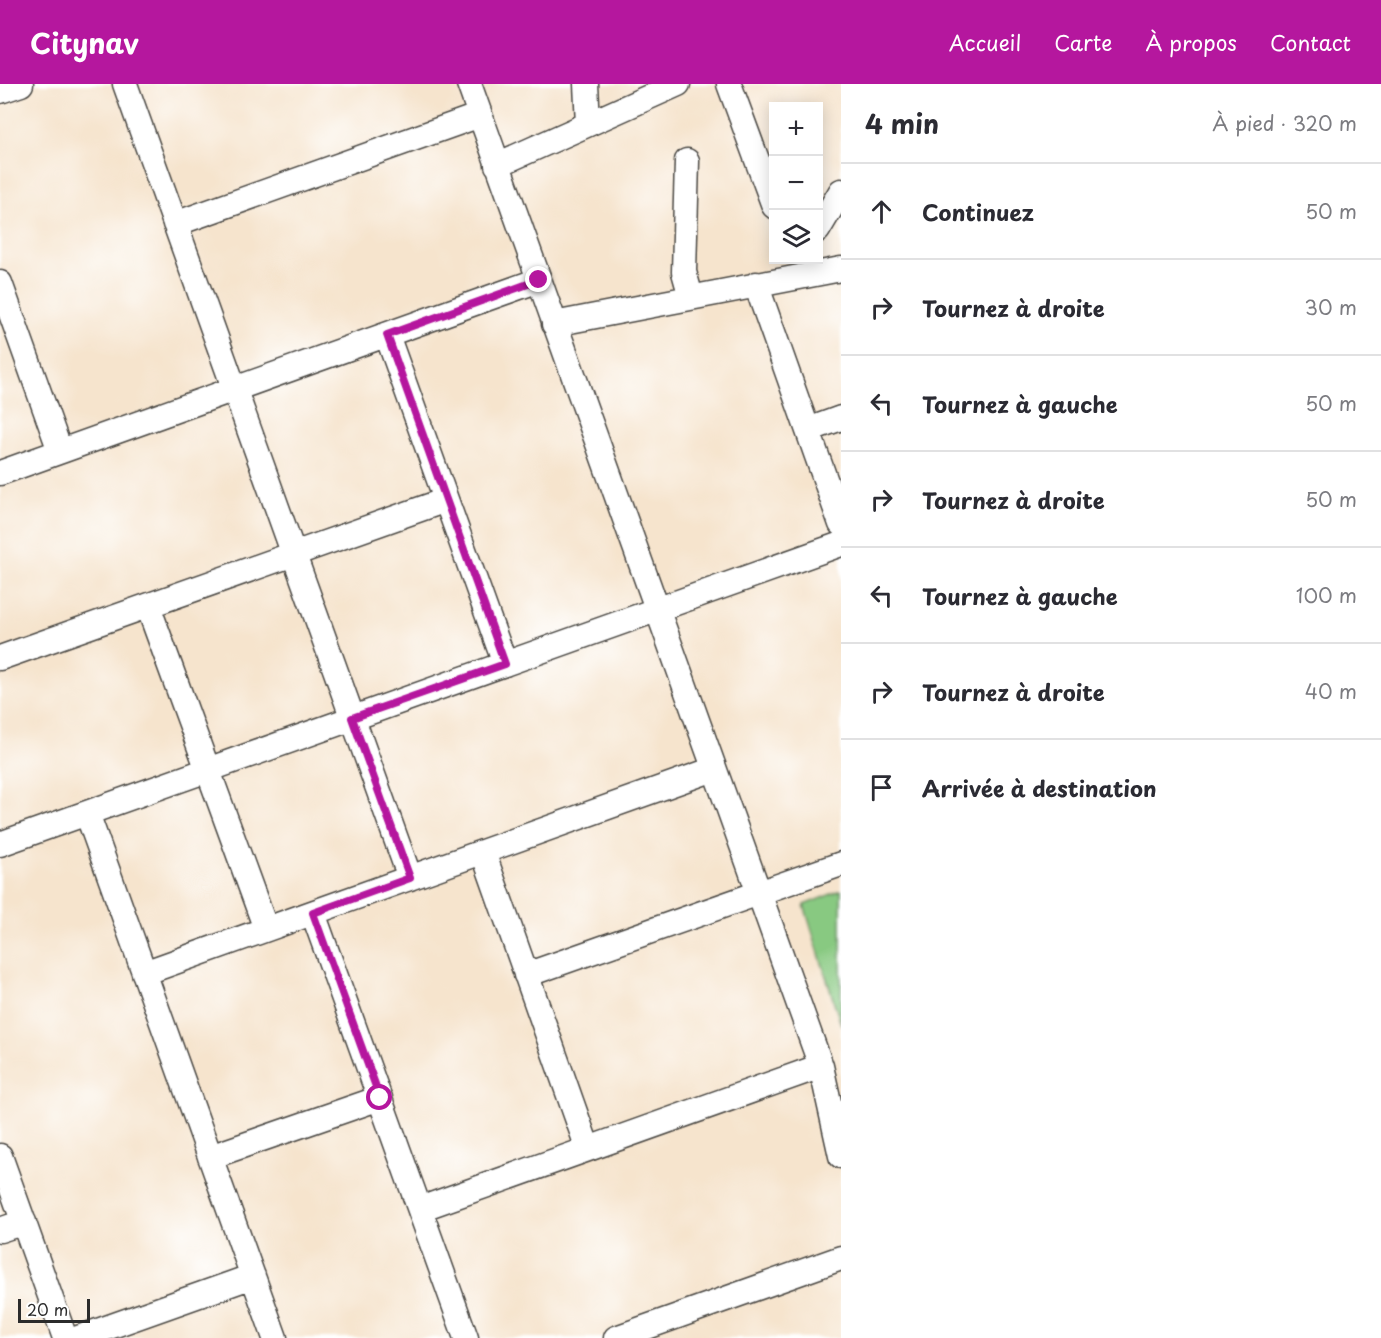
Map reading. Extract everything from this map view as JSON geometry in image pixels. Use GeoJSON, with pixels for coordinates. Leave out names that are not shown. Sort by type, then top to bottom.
{"type":"FeatureCollection","features":[{"type":"Feature","properties":{"kind":"street"},"geometry":{"type":"LineString","coordinates":[[0,92],[21,84]]}},
{"type":"Feature","properties":{"kind":"street"},"geometry":{"type":"LineString","coordinates":[[125,84],[410,878]]}},
{"type":"Feature","properties":{"kind":"street"},"geometry":{"type":"LineString","coordinates":[[468,84],[821,1066],[841,1156]]}},
{"type":"Feature","properties":{"kind":"street"},"geometry":{"type":"LineString","coordinates":[[586,84],[588,124]]}},
{"type":"Feature","properties":{"kind":"street"},"geometry":{"type":"LineString","coordinates":[[497,165],[678,84]]}},
{"type":"Feature","properties":{"kind":"street"},"geometry":{"type":"LineString","coordinates":[[729,84],[769,192]]}},
{"type":"Feature","properties":{"kind":"street"},"geometry":{"type":"LineString","coordinates":[[175,224],[480,115]]}},
{"type":"Feature","properties":{"kind":"street"},"geometry":{"type":"LineString","coordinates":[[687,161],[684,272],[691,297]]}},
{"type":"Feature","properties":{"kind":"street"},"geometry":{"type":"LineString","coordinates":[[823,223],[841,191]]}},
{"type":"Feature","properties":{"kind":"street"},"geometry":{"type":"LineString","coordinates":[[554,324],[756,284],[797,266],[841,269]]}},
{"type":"Feature","properties":{"kind":"street"},"geometry":{"type":"LineString","coordinates":[[0,473],[539,280]]}},
{"type":"Feature","properties":{"kind":"street"},"geometry":{"type":"LineString","coordinates":[[0,283],[60,451]]}},
{"type":"Feature","properties":{"kind":"street"},"geometry":{"type":"LineString","coordinates":[[756,284],[841,524]]}},
{"type":"Feature","properties":{"kind":"street"},"geometry":{"type":"LineString","coordinates":[[387,335],[505,664]]}},
{"type":"Feature","properties":{"kind":"street"},"geometry":{"type":"LineString","coordinates":[[808,430],[841,418]]}},
{"type":"Feature","properties":{"kind":"street"},"geometry":{"type":"LineString","coordinates":[[0,658],[447,500]]}},
{"type":"Feature","properties":{"kind":"street"},"geometry":{"type":"LineString","coordinates":[[0,844],[841,544]]}},
{"type":"Feature","properties":{"kind":"street"},"geometry":{"type":"LineString","coordinates":[[148,606],[266,929]]}},
{"type":"Feature","properties":{"kind":"street"},"geometry":{"type":"LineString","coordinates":[[144,973],[714,770]]}},
{"type":"Feature","properties":{"kind":"street"},"geometry":{"type":"LineString","coordinates":[[87,813],[275,1338]]}},
{"type":"Feature","properties":{"kind":"street"},"geometry":{"type":"LineString","coordinates":[[483,852],[588,1149]]}},
{"type":"Feature","properties":{"kind":"street"},"geometry":{"type":"LineString","coordinates":[[526,975],[841,864]]}},
{"type":"Feature","properties":{"kind":"street"},"geometry":{"type":"LineString","coordinates":[[313,913],[466,1338]]}},
{"type":"Feature","properties":{"kind":"street"},"geometry":{"type":"LineString","coordinates":[[420,1209],[821,1066]]}},
{"type":"Feature","properties":{"kind":"street"},"geometry":{"type":"LineString","coordinates":[[210,1157],[380,1098]]}},
{"type":"Feature","properties":{"kind":"street"},"geometry":{"type":"LineString","coordinates":[[0,1156],[65,1338]]}},
{"type":"Feature","properties":{"kind":"street"},"geometry":{"type":"LineString","coordinates":[[0,1230],[24,1222]]}},
{"type":"Feature","properties":{"kind":"street"},"geometry":{"type":"LineString","coordinates":[[616,1338],[841,1258]]}},
{"type":"Feature","properties":{"kind":"street"},"geometry":{"type":"LineString","coordinates":[[78,1338],[253,1276]]}},
{"type":"Feature","properties":{"kind":"green space"},"geometry":{"type":"Polygon","coordinates":[[[841,890],[841,1025],[804,905],[841,890]]]}},
{"type":"Feature","properties":{"kind":"route"},"geometry":{"type":"LineString","coordinates":[[380,1098],[313,913],[410,878],[352,718],[505,664],[387,335],[539,280]]}}]}
